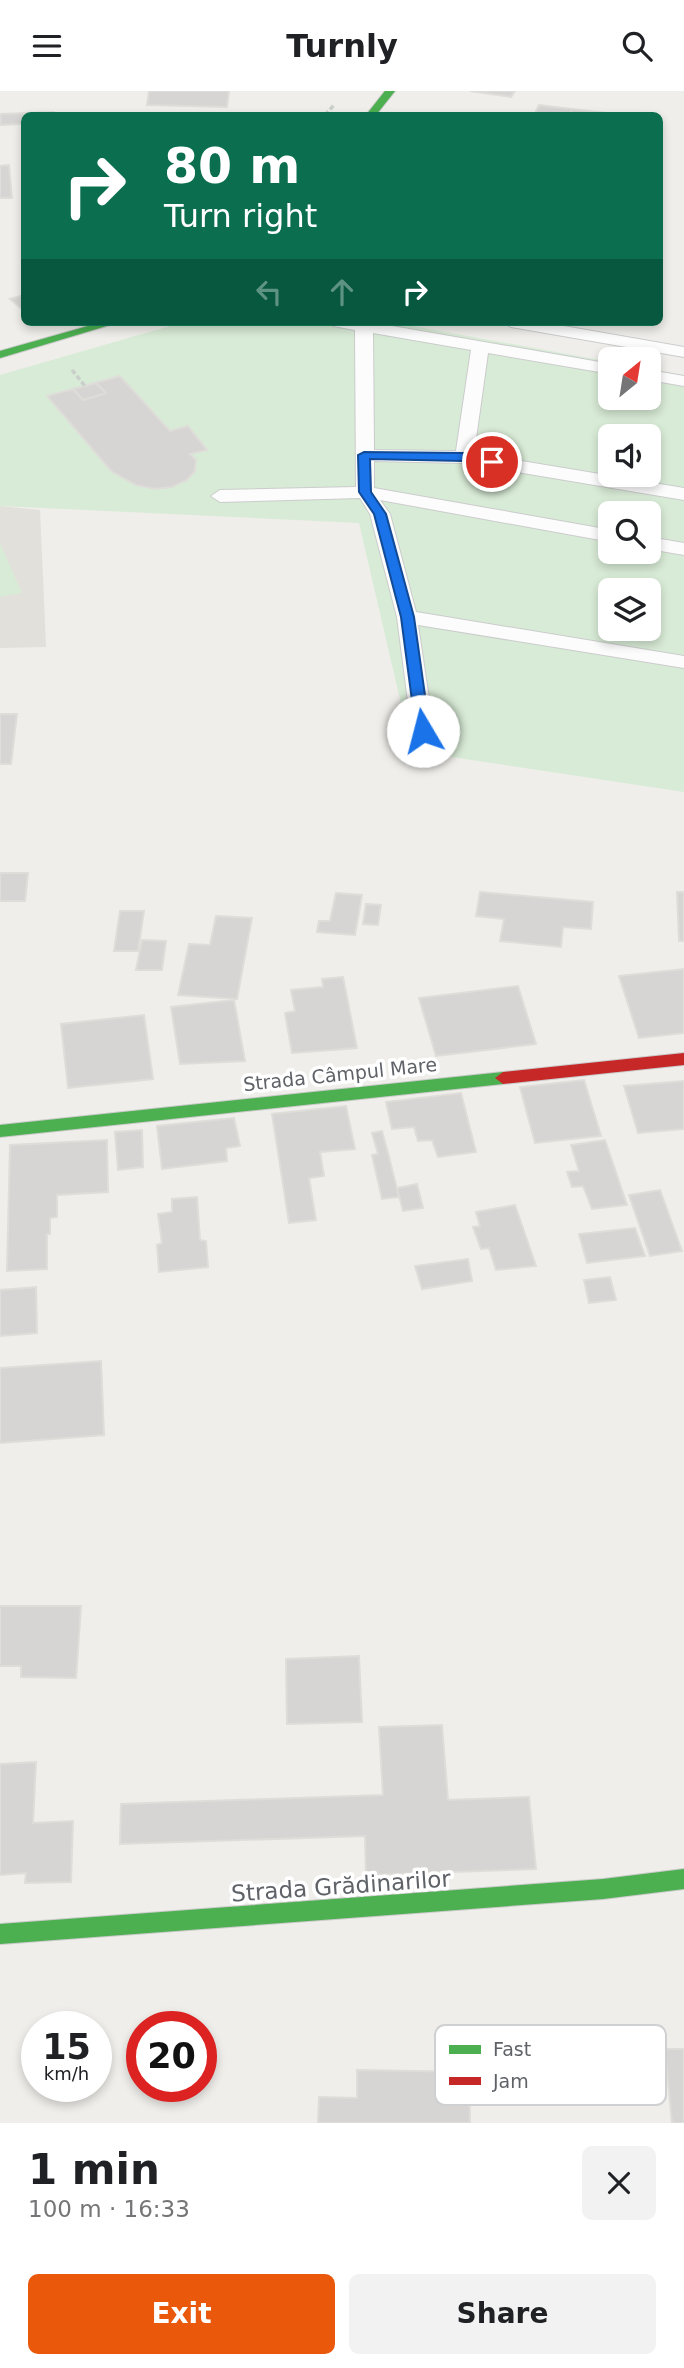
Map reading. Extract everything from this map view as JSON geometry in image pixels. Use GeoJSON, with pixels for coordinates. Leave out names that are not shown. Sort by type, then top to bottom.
{"type":"FeatureCollection","features":[{"type":"Feature","properties":{"kind":"street"},"geometry":{"type":"LineString","coordinates":[[372,112],[390,91]]}},
{"type":"Feature","properties":{"kind":"street"},"geometry":{"type":"LineString","coordinates":[[0,355],[100,326]]}},
{"type":"Feature","properties":{"kind":"street","name":"Strada Câmpul Mare"},"geometry":{"type":"LineString","coordinates":[[0,1131],[684,1059]]}},
{"type":"Feature","properties":{"kind":"street","name":"Strada Grădinarilor"},"geometry":{"type":"LineString","coordinates":[[0,1934],[603,1889],[684,1879]]}},
{"type":"Feature","properties":{"kind":"lane"},"geometry":{"type":"LineString","coordinates":[[423,731],[407,617],[380,514],[365,492],[364,326],[598,367]]}},
{"type":"Feature","properties":{"kind":"lane"},"geometry":{"type":"LineString","coordinates":[[534,326],[684,352]]}},
{"type":"Feature","properties":{"kind":"lane"},"geometry":{"type":"LineString","coordinates":[[464,457],[480,346]]}},
{"type":"Feature","properties":{"kind":"lane"},"geometry":{"type":"LineString","coordinates":[[662,378],[684,381]]}},
{"type":"Feature","properties":{"kind":"lane"},"geometry":{"type":"LineString","coordinates":[[364,455],[464,457],[684,494]]}},
{"type":"Feature","properties":{"kind":"lane"},"geometry":{"type":"LineString","coordinates":[[220,496],[365,492],[598,534]]}},
{"type":"Feature","properties":{"kind":"lane"},"geometry":{"type":"LineString","coordinates":[[661,545],[684,549]]}},
{"type":"Feature","properties":{"kind":"lane"},"geometry":{"type":"LineString","coordinates":[[407,617],[684,662]]}},
{"type":"Feature","properties":{"kind":"shaded area"},"geometry":{"type":"Polygon","coordinates":[[[0,506],[40,510],[46,647],[0,648],[0,506]]]}},
{"type":"Feature","properties":{"kind":"green space"},"geometry":{"type":"Polygon","coordinates":[[[170,326],[413,326],[598,360],[598,410],[661,410],[662,371],[684,375],[684,792],[412,751],[359,523],[0,506],[0,375],[170,326]]]}},
{"type":"Feature","properties":{"kind":"green space"},"geometry":{"type":"Polygon","coordinates":[[[0,543],[22,593],[0,597],[0,543]]]}},
{"type":"Feature","properties":{"kind":"building"},"geometry":{"type":"Polygon","coordinates":[[[149,91],[229,91],[227,107],[147,105],[149,91]]]}},
{"type":"Feature","properties":{"kind":"building"},"geometry":{"type":"Polygon","coordinates":[[[470,91],[515,91],[511,97],[470,91]]]}},
{"type":"Feature","properties":{"kind":"building"},"geometry":{"type":"Polygon","coordinates":[[[539,105],[572,109],[571,112],[536,112],[539,105]]]}},
{"type":"Feature","properties":{"kind":"building"},"geometry":{"type":"Polygon","coordinates":[[[572,109],[598,112],[571,112],[572,109]]]}},
{"type":"Feature","properties":{"kind":"building"},"geometry":{"type":"Polygon","coordinates":[[[21,113],[21,124],[0,125],[1,114],[21,113]]]}},
{"type":"Feature","properties":{"kind":"building"},"geometry":{"type":"Polygon","coordinates":[[[9,165],[12,198],[0,198],[0,166],[9,165]]]}},
{"type":"Feature","properties":{"kind":"building"},"geometry":{"type":"Polygon","coordinates":[[[21,296],[21,308],[10,299],[21,296]]]}},
{"type":"Feature","properties":{"kind":"building"},"geometry":{"type":"Polygon","coordinates":[[[120,376],[170,431],[188,426],[207,450],[190,454],[196,460],[195,471],[187,480],[172,487],[155,489],[136,485],[112,472],[47,396],[120,376]]]}},
{"type":"Feature","properties":{"kind":"building"},"geometry":{"type":"Polygon","coordinates":[[[96,383],[106,393],[83,400],[73,389],[96,383]]]}},
{"type":"Feature","properties":{"kind":"building"},"geometry":{"type":"Polygon","coordinates":[[[0,714],[17,714],[11,764],[0,764],[0,714]]]}},
{"type":"Feature","properties":{"kind":"building"},"geometry":{"type":"Polygon","coordinates":[[[0,873],[28,873],[25,901],[0,901],[0,873]]]}},
{"type":"Feature","properties":{"kind":"building"},"geometry":{"type":"Polygon","coordinates":[[[480,892],[593,902],[591,929],[563,927],[561,947],[500,941],[504,919],[476,916],[480,892]]]}},
{"type":"Feature","properties":{"kind":"building"},"geometry":{"type":"Polygon","coordinates":[[[677,892],[684,892],[684,941],[679,941],[677,892]]]}},
{"type":"Feature","properties":{"kind":"building"},"geometry":{"type":"Polygon","coordinates":[[[336,893],[362,895],[355,935],[317,932],[319,921],[330,921],[336,893]]]}},
{"type":"Feature","properties":{"kind":"building"},"geometry":{"type":"Polygon","coordinates":[[[366,904],[381,905],[378,925],[363,924],[366,904]]]}},
{"type":"Feature","properties":{"kind":"building"},"geometry":{"type":"Polygon","coordinates":[[[120,911],[144,911],[138,951],[114,951],[120,911]]]}},
{"type":"Feature","properties":{"kind":"building"},"geometry":{"type":"Polygon","coordinates":[[[216,916],[252,918],[237,999],[178,995],[189,944],[210,945],[216,916]]]}},
{"type":"Feature","properties":{"kind":"building"},"geometry":{"type":"Polygon","coordinates":[[[142,940],[166,941],[162,970],[136,970],[142,940]]]}},
{"type":"Feature","properties":{"kind":"building"},"geometry":{"type":"Polygon","coordinates":[[[684,969],[684,1033],[639,1038],[619,976],[684,969]]]}},
{"type":"Feature","properties":{"kind":"building"},"geometry":{"type":"Polygon","coordinates":[[[343,977],[357,1048],[292,1053],[285,1013],[295,1011],[291,990],[323,987],[322,979],[343,977]]]}},
{"type":"Feature","properties":{"kind":"building"},"geometry":{"type":"Polygon","coordinates":[[[518,986],[536,1044],[436,1056],[419,998],[518,986]]]}},
{"type":"Feature","properties":{"kind":"building"},"geometry":{"type":"Polygon","coordinates":[[[234,1000],[245,1061],[180,1064],[171,1007],[234,1000]]]}},
{"type":"Feature","properties":{"kind":"building"},"geometry":{"type":"Polygon","coordinates":[[[144,1015],[153,1079],[68,1088],[61,1024],[144,1015]]]}},
{"type":"Feature","properties":{"kind":"building"},"geometry":{"type":"Polygon","coordinates":[[[584,1080],[601,1136],[535,1143],[520,1087],[584,1080]]]}},
{"type":"Feature","properties":{"kind":"building"},"geometry":{"type":"Polygon","coordinates":[[[684,1081],[684,1129],[638,1133],[624,1086],[684,1081]]]}},
{"type":"Feature","properties":{"kind":"building"},"geometry":{"type":"Polygon","coordinates":[[[461,1093],[476,1152],[438,1157],[432,1140],[418,1141],[414,1127],[392,1129],[386,1102],[461,1093]]]}},
{"type":"Feature","properties":{"kind":"building"},"geometry":{"type":"Polygon","coordinates":[[[346,1106],[355,1149],[320,1152],[324,1176],[309,1178],[316,1220],[289,1223],[272,1114],[346,1106]]]}},
{"type":"Feature","properties":{"kind":"building"},"geometry":{"type":"Polygon","coordinates":[[[234,1118],[240,1146],[226,1148],[227,1161],[162,1169],[157,1126],[234,1118]]]}},
{"type":"Feature","properties":{"kind":"building"},"geometry":{"type":"Polygon","coordinates":[[[142,1130],[143,1167],[118,1170],[115,1132],[142,1130]]]}},
{"type":"Feature","properties":{"kind":"building"},"geometry":{"type":"Polygon","coordinates":[[[382,1131],[399,1197],[382,1199],[372,1155],[378,1154],[372,1133],[382,1131]]]}},
{"type":"Feature","properties":{"kind":"building"},"geometry":{"type":"Polygon","coordinates":[[[107,1140],[108,1192],[57,1195],[57,1217],[50,1218],[50,1234],[47,1234],[47,1269],[7,1271],[10,1145],[107,1140]]]}},
{"type":"Feature","properties":{"kind":"building"},"geometry":{"type":"Polygon","coordinates":[[[605,1140],[627,1205],[592,1209],[583,1186],[572,1187],[567,1172],[579,1171],[571,1145],[605,1140]]]}},
{"type":"Feature","properties":{"kind":"building"},"geometry":{"type":"Polygon","coordinates":[[[417,1184],[423,1208],[403,1211],[397,1188],[417,1184]]]}},
{"type":"Feature","properties":{"kind":"building"},"geometry":{"type":"Polygon","coordinates":[[[660,1190],[682,1251],[650,1256],[629,1195],[660,1190]]]}},
{"type":"Feature","properties":{"kind":"building"},"geometry":{"type":"Polygon","coordinates":[[[197,1197],[200,1240],[206,1241],[208,1267],[159,1272],[157,1245],[162,1243],[158,1214],[172,1212],[172,1199],[197,1197]]]}},
{"type":"Feature","properties":{"kind":"building"},"geometry":{"type":"Polygon","coordinates":[[[515,1205],[536,1266],[496,1270],[489,1248],[481,1249],[473,1227],[480,1226],[476,1212],[515,1205]]]}},
{"type":"Feature","properties":{"kind":"building"},"geometry":{"type":"Polygon","coordinates":[[[635,1228],[645,1256],[587,1263],[579,1234],[635,1228]]]}},
{"type":"Feature","properties":{"kind":"building"},"geometry":{"type":"Polygon","coordinates":[[[468,1259],[472,1281],[422,1289],[415,1266],[468,1259]]]}},
{"type":"Feature","properties":{"kind":"building"},"geometry":{"type":"Polygon","coordinates":[[[610,1277],[616,1300],[589,1303],[584,1280],[610,1277]]]}},
{"type":"Feature","properties":{"kind":"building"},"geometry":{"type":"Polygon","coordinates":[[[36,1287],[37,1333],[0,1336],[0,1290],[36,1287]]]}},
{"type":"Feature","properties":{"kind":"building"},"geometry":{"type":"Polygon","coordinates":[[[101,1361],[104,1435],[0,1443],[0,1368],[101,1361]]]}},
{"type":"Feature","properties":{"kind":"building"},"geometry":{"type":"Polygon","coordinates":[[[0,1606],[81,1606],[76,1678],[21,1677],[21,1666],[0,1666],[0,1606]]]}},
{"type":"Feature","properties":{"kind":"building"},"geometry":{"type":"Polygon","coordinates":[[[359,1656],[362,1722],[287,1724],[286,1659],[359,1656]]]}},
{"type":"Feature","properties":{"kind":"building"},"geometry":{"type":"Polygon","coordinates":[[[442,1725],[448,1800],[529,1797],[536,1869],[366,1875],[365,1836],[120,1844],[121,1804],[383,1795],[379,1727],[442,1725]]]}},
{"type":"Feature","properties":{"kind":"building"},"geometry":{"type":"Polygon","coordinates":[[[36,1762],[33,1823],[73,1821],[71,1882],[25,1883],[26,1873],[0,1875],[0,1764],[36,1762]]]}},
{"type":"Feature","properties":{"kind":"building"},"geometry":{"type":"Polygon","coordinates":[[[666,2049],[684,2049],[684,2123],[672,2123],[666,2049]]]}},
{"type":"Feature","properties":{"kind":"building"},"geometry":{"type":"Polygon","coordinates":[[[357,2070],[435,2071],[435,2105],[470,2105],[470,2123],[318,2123],[319,2097],[357,2098],[357,2070]]]}},
{"type":"Feature","properties":{"kind":"traffic: fast"},"geometry":{"type":"LineString","coordinates":[[373,112],[390,91]]}},
{"type":"Feature","properties":{"kind":"traffic: fast"},"geometry":{"type":"LineString","coordinates":[[0,355],[100,326]]}},
{"type":"Feature","properties":{"kind":"traffic: fast"},"geometry":{"type":"LineString","coordinates":[[0,1131],[503,1078]]}},
{"type":"Feature","properties":{"kind":"traffic: fast"},"geometry":{"type":"LineString","coordinates":[[0,1934],[603,1889],[684,1879]]}},
{"type":"Feature","properties":{"kind":"traffic: jam"},"geometry":{"type":"LineString","coordinates":[[503,1078],[684,1059]]}},
{"type":"Feature","properties":{"kind":"route"},"geometry":{"type":"LineString","coordinates":[[423,731],[407,617],[380,514],[365,492],[364,455],[464,457],[492,462]]}}]}
